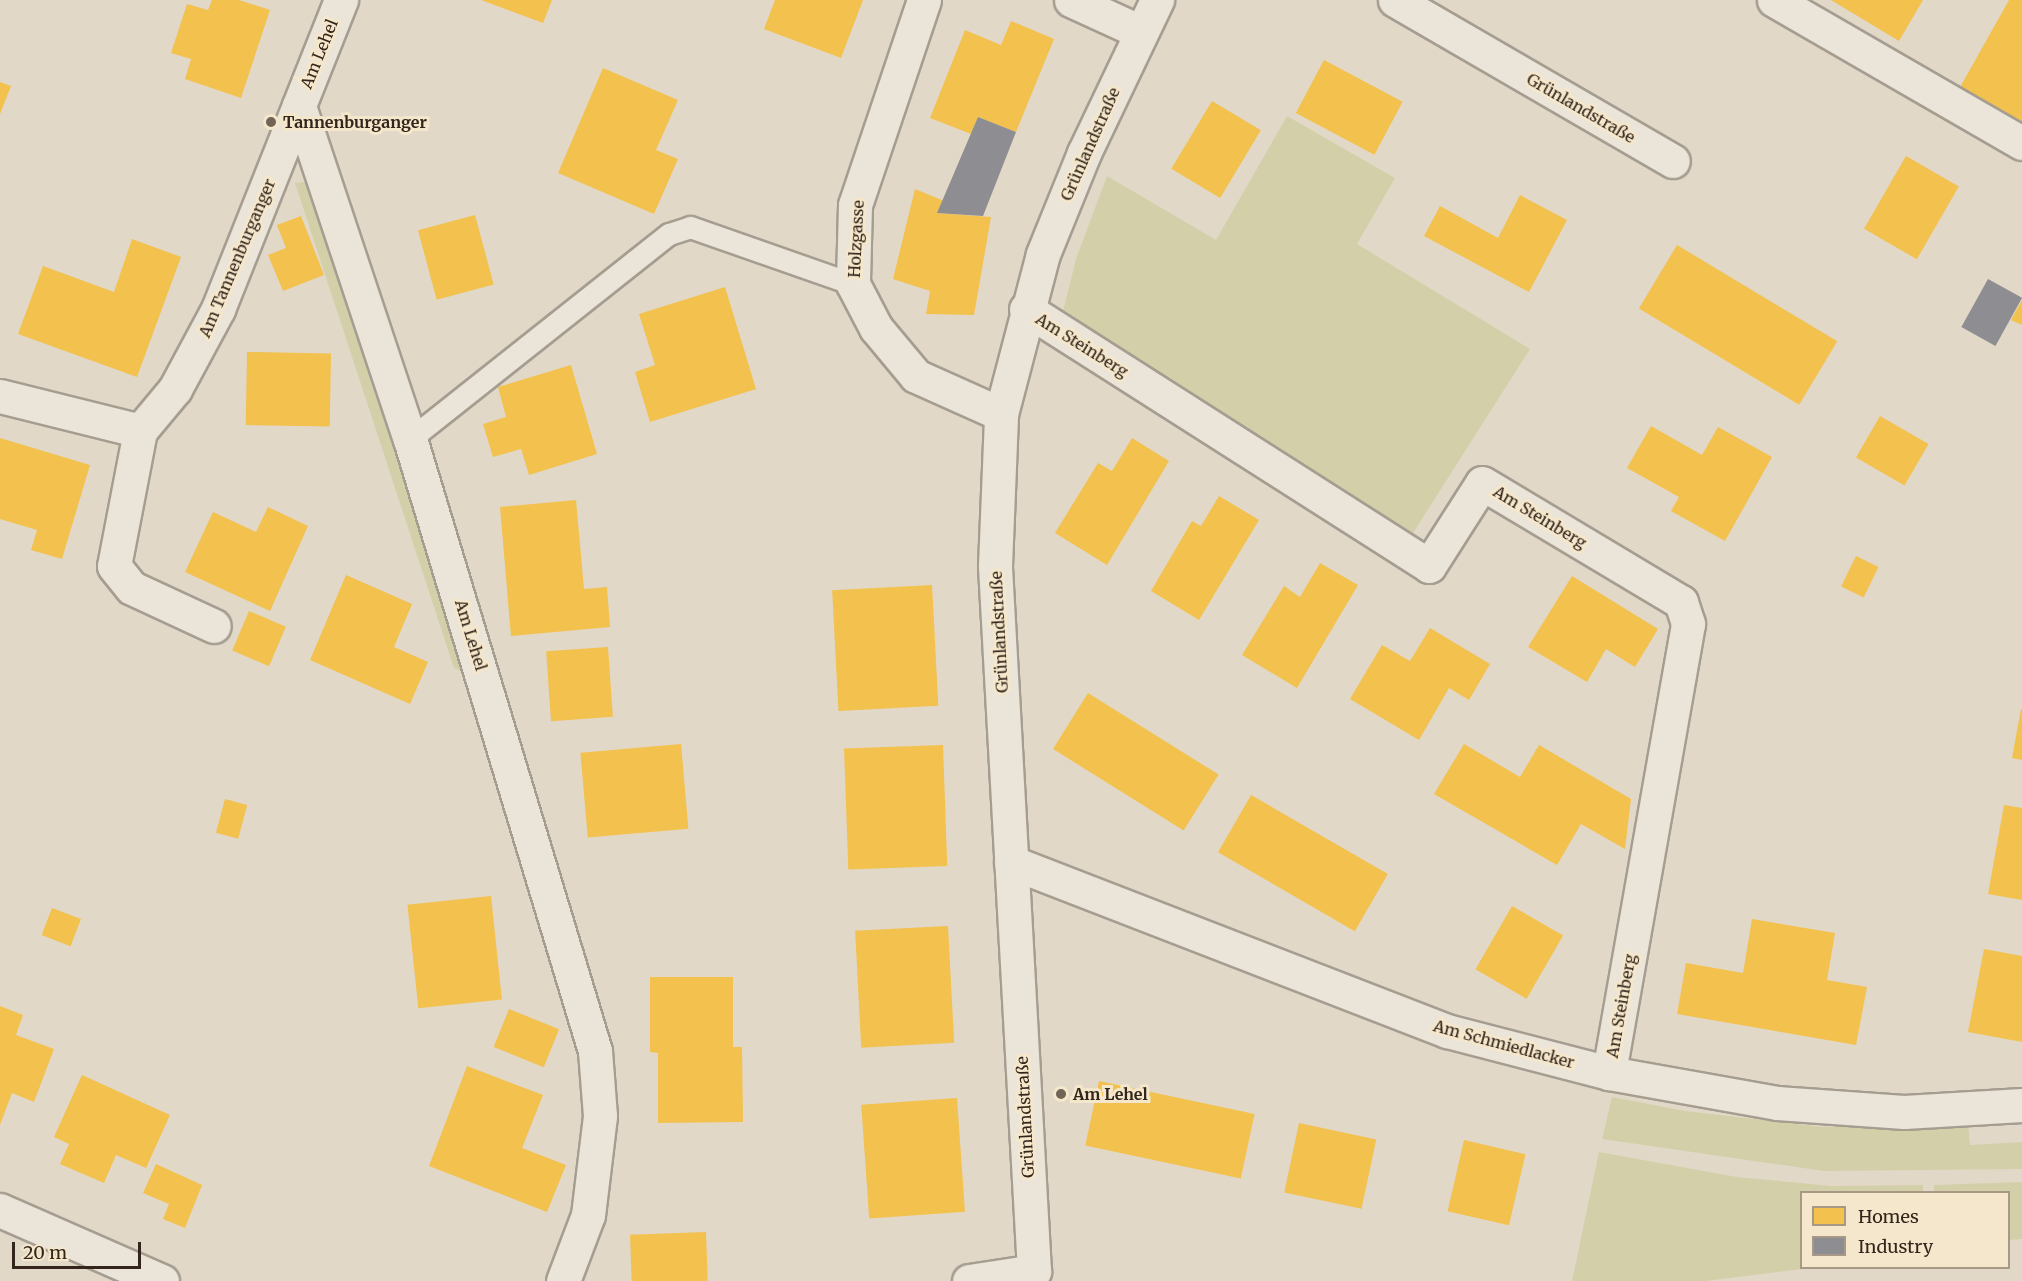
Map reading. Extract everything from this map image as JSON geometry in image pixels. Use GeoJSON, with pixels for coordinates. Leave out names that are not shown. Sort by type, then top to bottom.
{"type":"FeatureCollection","features":[{"type":"Feature","properties":{"kind":"street","name":"Am Lehel"},"geometry":{"type":"LineString","coordinates":[[341,0],[299,106],[410,440],[596,1051],[600,1116],[588,1215],[563,1281]]}},
{"type":"Feature","properties":{"kind":"street","name":"Holzgasse"},"geometry":{"type":"LineString","coordinates":[[924,0],[855,204],[853,284],[876,328],[916,376],[1001,414]]}},
{"type":"Feature","properties":{"kind":"street"},"geometry":{"type":"LineString","coordinates":[[1071,0],[1141,32]]}},
{"type":"Feature","properties":{"kind":"street","name":"Grünlandstraße"},"geometry":{"type":"LineString","coordinates":[[1044,1276],[1011,862],[995,566],[1001,414],[1026,309],[1043,254],[1083,153],[1157,0]]}},
{"type":"Feature","properties":{"kind":"street","name":"Grünlandstraße"},"geometry":{"type":"LineString","coordinates":[[1395,0],[1673,161]]}},
{"type":"Feature","properties":{"kind":"street"},"geometry":{"type":"LineString","coordinates":[[1774,0],[2022,143]]}},
{"type":"Feature","properties":{"kind":"street","name":"Am Tannenburganger"},"geometry":{"type":"LineString","coordinates":[[140,431],[175,389],[218,309],[299,106]]}},
{"type":"Feature","properties":{"kind":"street","name":"Am Steinberg"},"geometry":{"type":"LineString","coordinates":[[1026,309],[1429,566],[1482,483],[1681,602],[1688,624],[1609,1073]]}},
{"type":"Feature","properties":{"kind":"street"},"geometry":{"type":"LineString","coordinates":[[0,396],[140,431],[131,488],[115,543],[114,566],[132,588],[214,626]]}},
{"type":"Feature","properties":{"kind":"street","name":"Am Schmiedlacker"},"geometry":{"type":"LineString","coordinates":[[1011,862],[1447,1031],[1609,1073],[1777,1103],[1904,1112],[2022,1105]]}},
{"type":"Feature","properties":{"kind":"street"},"geometry":{"type":"LineString","coordinates":[[0,1210],[127,1275],[162,1281]]}},
{"type":"Feature","properties":{"kind":"street"},"geometry":{"type":"LineString","coordinates":[[969,1281],[1044,1276]]}},
{"type":"Feature","properties":{"kind":"lane"},"geometry":{"type":"LineString","coordinates":[[410,440],[669,234],[690,227],[853,284]]}},
{"type":"Feature","properties":{"kind":"shaded area"},"geometry":{"type":"Polygon","coordinates":[[[1287,116],[1395,178],[1357,244],[1530,349],[1413,533],[1073,322],[1063,311],[1076,259],[1107,176],[1216,240],[1287,116]]]}},
{"type":"Feature","properties":{"kind":"shaded area"},"geometry":{"type":"Polygon","coordinates":[[[303,182],[311,187],[471,675],[454,668],[295,183],[303,182]]]}},
{"type":"Feature","properties":{"kind":"shaded area"},"geometry":{"type":"Polygon","coordinates":[[[1612,1097],[1685,1111],[1822,1127],[1968,1124],[1970,1145],[2022,1142],[2022,1169],[1824,1171],[1602,1139],[1612,1097]]]}},
{"type":"Feature","properties":{"kind":"shaded area"},"geometry":{"type":"Polygon","coordinates":[[[1599,1152],[1737,1177],[1832,1186],[1923,1185],[1923,1191],[1800,1191],[1800,1269],[1802,1269],[1706,1281],[1572,1281],[1599,1152]]]}},
{"type":"Feature","properties":{"kind":"shaded area"},"geometry":{"type":"Polygon","coordinates":[[[2022,1182],[2022,1239],[2010,1240],[2010,1191],[1934,1191],[1934,1185],[2022,1182]]]}},
{"type":"Feature","properties":{"kind":"building: Homes"},"geometry":{"type":"Polygon","coordinates":[[[212,0],[239,0],[270,10],[241,98],[185,79],[191,59],[171,53],[187,4],[208,10],[212,0]]]}},
{"type":"Feature","properties":{"kind":"building: Homes"},"geometry":{"type":"Polygon","coordinates":[[[481,0],[552,0],[543,23],[481,0]]]}},
{"type":"Feature","properties":{"kind":"building: Homes"},"geometry":{"type":"Polygon","coordinates":[[[775,0],[863,0],[841,58],[764,29],[775,0]]]}},
{"type":"Feature","properties":{"kind":"building: Homes"},"geometry":{"type":"Polygon","coordinates":[[[1831,0],[1923,0],[1899,41],[1831,0]]]}},
{"type":"Feature","properties":{"kind":"building: Homes"},"geometry":{"type":"Polygon","coordinates":[[[2009,0],[2022,0],[2022,123],[1959,89],[2009,0]]]}},
{"type":"Feature","properties":{"kind":"building: Homes"},"geometry":{"type":"Polygon","coordinates":[[[1011,21],[1054,39],[1016,132],[978,117],[971,134],[930,118],[965,30],[1001,45],[1011,21]]]}},
{"type":"Feature","properties":{"kind":"building: Homes"},"geometry":{"type":"Polygon","coordinates":[[[1324,60],[1403,102],[1374,155],[1296,113],[1324,60]]]}},
{"type":"Feature","properties":{"kind":"building: Homes"},"geometry":{"type":"Polygon","coordinates":[[[603,68],[678,100],[656,150],[678,159],[654,214],[558,173],[603,68]]]}},
{"type":"Feature","properties":{"kind":"building: Homes"},"geometry":{"type":"Polygon","coordinates":[[[0,82],[11,86],[0,114],[0,82]]]}},
{"type":"Feature","properties":{"kind":"building: Homes"},"geometry":{"type":"Polygon","coordinates":[[[1212,101],[1261,130],[1220,198],[1171,169],[1212,101]]]}},
{"type":"Feature","properties":{"kind":"building: Homes"},"geometry":{"type":"Polygon","coordinates":[[[1906,156],[1959,186],[1917,259],[1864,229],[1906,156]]]}},
{"type":"Feature","properties":{"kind":"building: Homes"},"geometry":{"type":"Polygon","coordinates":[[[915,189],[944,201],[937,213],[991,217],[974,315],[926,314],[930,291],[893,279],[915,189]]]}},
{"type":"Feature","properties":{"kind":"building: Homes"},"geometry":{"type":"Polygon","coordinates":[[[1520,195],[1567,220],[1529,292],[1424,236],[1440,206],[1498,238],[1520,195]]]}},
{"type":"Feature","properties":{"kind":"building: Homes"},"geometry":{"type":"Polygon","coordinates":[[[475,215],[494,285],[437,300],[418,230],[475,215]]]}},
{"type":"Feature","properties":{"kind":"building: Homes"},"geometry":{"type":"Polygon","coordinates":[[[301,216],[324,275],[283,291],[268,255],[286,248],[277,225],[301,216]]]}},
{"type":"Feature","properties":{"kind":"building: Homes"},"geometry":{"type":"Polygon","coordinates":[[[132,239],[181,257],[137,377],[18,334],[43,266],[114,292],[132,239]]]}},
{"type":"Feature","properties":{"kind":"building: Homes"},"geometry":{"type":"Polygon","coordinates":[[[1677,245],[1837,341],[1799,405],[1639,308],[1677,245]]]}},
{"type":"Feature","properties":{"kind":"building: Homes"},"geometry":{"type":"Polygon","coordinates":[[[725,287],[756,389],[650,422],[635,372],[655,365],[639,314],[725,287]]]}},
{"type":"Feature","properties":{"kind":"building: Homes"},"geometry":{"type":"Polygon","coordinates":[[[2022,300],[2022,325],[2011,320],[2022,300]]]}},
{"type":"Feature","properties":{"kind":"building: Homes"},"geometry":{"type":"Polygon","coordinates":[[[247,352],[331,353],[330,426],[246,425],[247,352]]]}},
{"type":"Feature","properties":{"kind":"building: Homes"},"geometry":{"type":"Polygon","coordinates":[[[571,365],[597,454],[529,475],[521,449],[493,457],[483,424],[506,417],[498,387],[571,365]]]}},
{"type":"Feature","properties":{"kind":"building: Homes"},"geometry":{"type":"Polygon","coordinates":[[[1880,416],[1928,444],[1904,486],[1856,458],[1880,416]]]}},
{"type":"Feature","properties":{"kind":"building: Homes"},"geometry":{"type":"Polygon","coordinates":[[[1651,426],[1702,455],[1718,427],[1772,457],[1725,541],[1671,511],[1679,497],[1627,468],[1651,426]]]}},
{"type":"Feature","properties":{"kind":"building: Homes"},"geometry":{"type":"Polygon","coordinates":[[[0,438],[90,465],[62,559],[31,550],[37,530],[0,519],[0,438]]]}},
{"type":"Feature","properties":{"kind":"building: Homes"},"geometry":{"type":"Polygon","coordinates":[[[1132,438],[1169,461],[1107,565],[1055,533],[1098,463],[1112,471],[1132,438]]]}},
{"type":"Feature","properties":{"kind":"building: Homes"},"geometry":{"type":"Polygon","coordinates":[[[1219,496],[1259,520],[1199,620],[1151,591],[1192,521],[1201,526],[1219,496]]]}},
{"type":"Feature","properties":{"kind":"building: Homes"},"geometry":{"type":"Polygon","coordinates":[[[576,500],[584,589],[607,587],[610,627],[511,636],[500,507],[576,500]]]}},
{"type":"Feature","properties":{"kind":"building: Homes"},"geometry":{"type":"Polygon","coordinates":[[[268,507],[308,526],[270,611],[185,572],[213,512],[256,532],[268,507]]]}},
{"type":"Feature","properties":{"kind":"building: Homes"},"geometry":{"type":"Polygon","coordinates":[[[1856,556],[1878,567],[1864,598],[1841,587],[1856,556]]]}},
{"type":"Feature","properties":{"kind":"building: Homes"},"geometry":{"type":"Polygon","coordinates":[[[1320,563],[1358,585],[1297,688],[1242,655],[1284,586],[1300,597],[1320,563]]]}},
{"type":"Feature","properties":{"kind":"building: Homes"},"geometry":{"type":"Polygon","coordinates":[[[346,575],[412,604],[394,647],[428,662],[410,704],[310,660],[346,575]]]}},
{"type":"Feature","properties":{"kind":"building: Homes"},"geometry":{"type":"Polygon","coordinates":[[[1572,576],[1658,629],[1635,667],[1606,649],[1587,682],[1528,647],[1572,576]]]}},
{"type":"Feature","properties":{"kind":"building: Homes"},"geometry":{"type":"Polygon","coordinates":[[[932,585],[938,706],[838,711],[832,590],[932,585]]]}},
{"type":"Feature","properties":{"kind":"building: Homes"},"geometry":{"type":"Polygon","coordinates":[[[249,611],[286,627],[269,666],[232,651],[249,611]]]}},
{"type":"Feature","properties":{"kind":"building: Homes"},"geometry":{"type":"Polygon","coordinates":[[[1430,628],[1490,664],[1469,700],[1449,688],[1419,740],[1350,699],[1382,645],[1410,661],[1430,628]]]}},
{"type":"Feature","properties":{"kind":"building: Homes"},"geometry":{"type":"Polygon","coordinates":[[[608,647],[613,717],[551,721],[546,651],[608,647]]]}},
{"type":"Feature","properties":{"kind":"building: Homes"},"geometry":{"type":"Polygon","coordinates":[[[1088,693],[1219,775],[1184,831],[1053,749],[1088,693]]]}},
{"type":"Feature","properties":{"kind":"building: Homes"},"geometry":{"type":"Polygon","coordinates":[[[2022,709],[2022,760],[2012,758],[2022,709]]]}},
{"type":"Feature","properties":{"kind":"building: Homes"},"geometry":{"type":"Polygon","coordinates":[[[681,744],[688,829],[588,837],[580,753],[681,744]]]}},
{"type":"Feature","properties":{"kind":"building: Homes"},"geometry":{"type":"Polygon","coordinates":[[[1464,744],[1520,777],[1539,745],[1631,799],[1625,849],[1581,824],[1557,865],[1434,794],[1464,744]]]}},
{"type":"Feature","properties":{"kind":"building: Homes"},"geometry":{"type":"Polygon","coordinates":[[[943,745],[947,866],[848,869],[844,748],[943,745]]]}},
{"type":"Feature","properties":{"kind":"building: Homes"},"geometry":{"type":"Polygon","coordinates":[[[1251,795],[1388,874],[1355,931],[1218,852],[1251,795]]]}},
{"type":"Feature","properties":{"kind":"building: Homes"},"geometry":{"type":"Polygon","coordinates":[[[225,799],[247,805],[238,839],[216,833],[225,799]]]}},
{"type":"Feature","properties":{"kind":"building: Homes"},"geometry":{"type":"Polygon","coordinates":[[[2004,805],[2022,808],[2022,900],[1988,894],[2004,805]]]}},
{"type":"Feature","properties":{"kind":"building: Homes"},"geometry":{"type":"Polygon","coordinates":[[[491,896],[502,999],[418,1008],[407,905],[491,896]]]}},
{"type":"Feature","properties":{"kind":"building: Homes"},"geometry":{"type":"Polygon","coordinates":[[[1512,906],[1563,936],[1527,999],[1476,969],[1512,906]]]}},
{"type":"Feature","properties":{"kind":"building: Homes"},"geometry":{"type":"Polygon","coordinates":[[[52,908],[81,919],[71,946],[42,935],[52,908]]]}},
{"type":"Feature","properties":{"kind":"building: Homes"},"geometry":{"type":"Polygon","coordinates":[[[1752,919],[1835,933],[1827,980],[1867,987],[1856,1045],[1677,1014],[1686,963],[1743,973],[1752,919]]]}},
{"type":"Feature","properties":{"kind":"building: Homes"},"geometry":{"type":"Polygon","coordinates":[[[948,926],[954,1043],[861,1048],[855,931],[948,926]]]}},
{"type":"Feature","properties":{"kind":"building: Homes"},"geometry":{"type":"Polygon","coordinates":[[[1984,949],[2022,956],[2022,1042],[1968,1032],[1984,949]]]}},
{"type":"Feature","properties":{"kind":"building: Homes"},"geometry":{"type":"Polygon","coordinates":[[[650,977],[733,977],[733,1047],[742,1047],[743,1122],[658,1123],[658,1053],[650,1052],[650,977]]]}},
{"type":"Feature","properties":{"kind":"building: Homes"},"geometry":{"type":"Polygon","coordinates":[[[0,1006],[23,1015],[16,1035],[54,1049],[34,1102],[12,1093],[0,1125],[0,1006]]]}},
{"type":"Feature","properties":{"kind":"building: Homes"},"geometry":{"type":"Polygon","coordinates":[[[509,1009],[559,1029],[544,1067],[494,1047],[509,1009]]]}},
{"type":"Feature","properties":{"kind":"building: Homes"},"geometry":{"type":"Polygon","coordinates":[[[467,1066],[543,1095],[522,1148],[566,1165],[547,1212],[429,1166],[467,1066]]]}},
{"type":"Feature","properties":{"kind":"building: Homes"},"geometry":{"type":"Polygon","coordinates":[[[82,1075],[170,1115],[146,1168],[116,1155],[104,1183],[60,1164],[69,1144],[54,1137],[82,1075]]]}},
{"type":"Feature","properties":{"kind":"building: Homes"},"geometry":{"type":"Polygon","coordinates":[[[1099,1081],[1255,1114],[1241,1179],[1085,1146],[1099,1081]]]}},
{"type":"Feature","properties":{"kind":"building: Homes"},"geometry":{"type":"Polygon","coordinates":[[[957,1098],[965,1212],[869,1218],[861,1105],[957,1098]]]}},
{"type":"Feature","properties":{"kind":"building: Homes"},"geometry":{"type":"Polygon","coordinates":[[[1299,1123],[1376,1139],[1362,1209],[1284,1192],[1299,1123]]]}},
{"type":"Feature","properties":{"kind":"building: Homes"},"geometry":{"type":"Polygon","coordinates":[[[1464,1140],[1525,1154],[1509,1225],[1448,1211],[1464,1140]]]}},
{"type":"Feature","properties":{"kind":"building: Homes"},"geometry":{"type":"Polygon","coordinates":[[[156,1164],[202,1185],[185,1228],[163,1219],[169,1204],[143,1193],[156,1164]]]}},
{"type":"Feature","properties":{"kind":"building: Homes"},"geometry":{"type":"Polygon","coordinates":[[[706,1232],[708,1281],[632,1281],[630,1235],[706,1232]]]}},
{"type":"Feature","properties":{"kind":"building: Industry"},"geometry":{"type":"Polygon","coordinates":[[[978,117],[1016,132],[983,216],[937,213],[978,117]]]}},
{"type":"Feature","properties":{"kind":"building: Industry"},"geometry":{"type":"Polygon","coordinates":[[[1988,279],[2022,298],[1995,346],[1961,327],[1988,279]]]}},
{"type":"Feature","properties":{"kind":"place","name":"Tannenburganger"},"geometry":{"type":"Point","coordinates":[271,122]}},
{"type":"Feature","properties":{"kind":"place","name":"Am Lehel"},"geometry":{"type":"Point","coordinates":[1061,1094]}}]}
